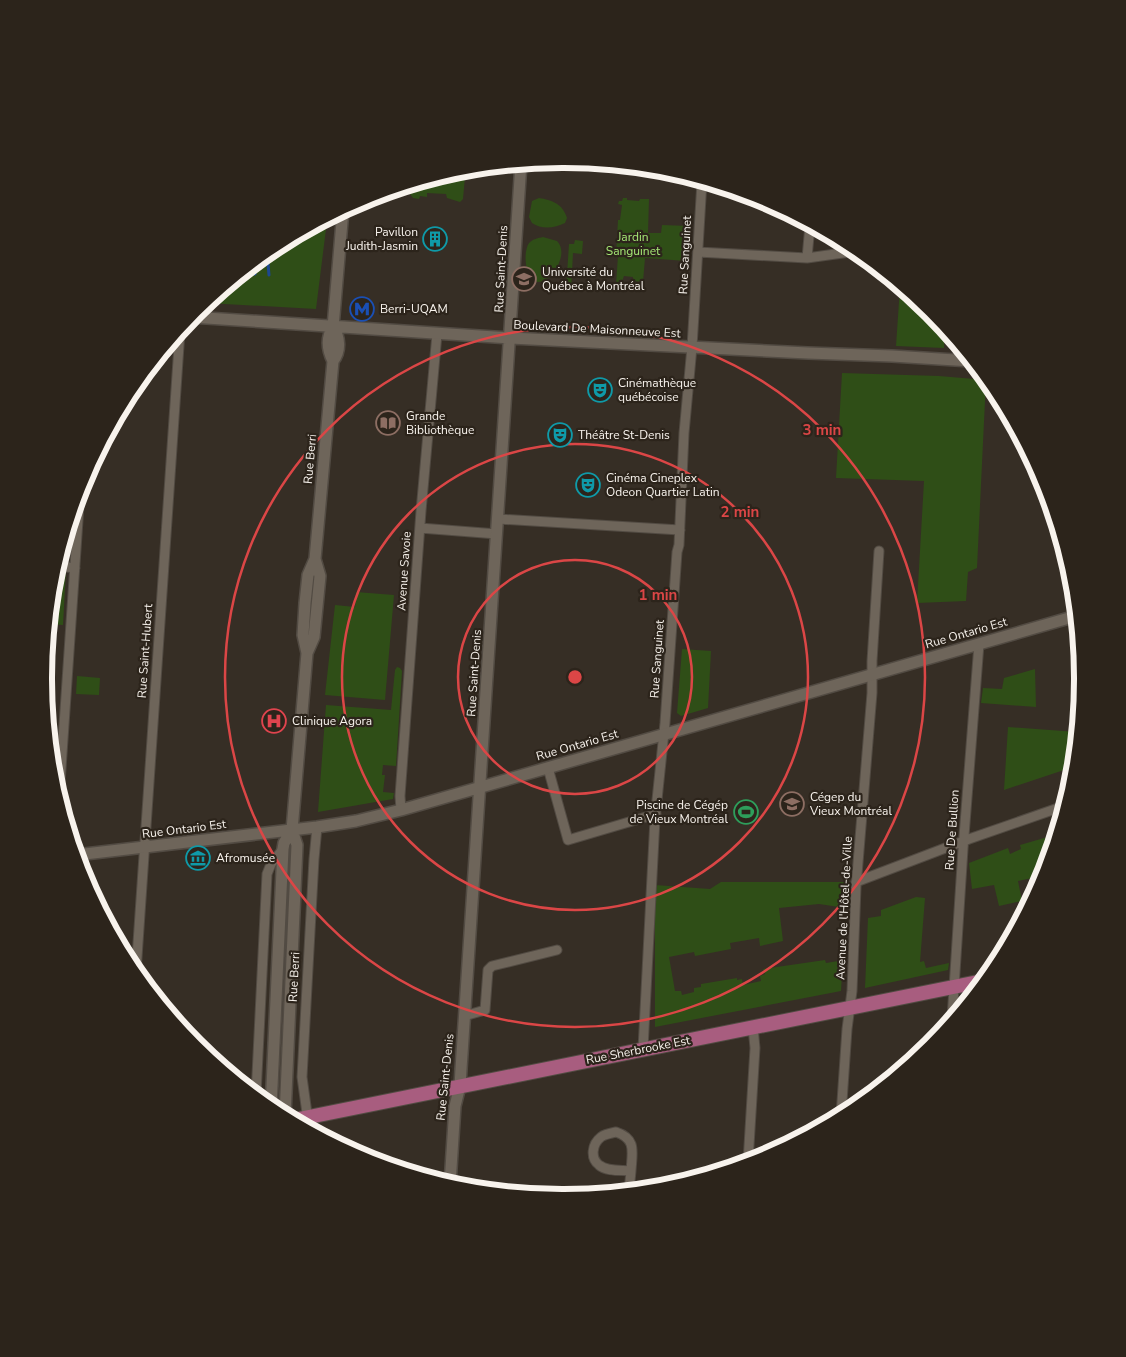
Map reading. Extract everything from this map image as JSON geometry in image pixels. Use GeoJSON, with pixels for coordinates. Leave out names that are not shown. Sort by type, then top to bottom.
{"type":"FeatureCollection","features":[{"type":"Feature","properties":{"kind":"main road","name":"Rue Saint-Denis"},"geometry":{"type":"LineString","coordinates":[[450,1176],[455,1106],[460,1086],[521,170]]}},
{"type":"Feature","properties":{"kind":"main road","name":"Rue Berri"},"geometry":{"type":"LineString","coordinates":[[271,1098],[283,849],[284,843],[292,830],[307,653],[303,635],[305,604],[308,575],[316,559],[333,361],[337,354],[338,340],[333,327],[342,219]]}},
{"type":"Feature","properties":{"kind":"main road","name":"Boulevard De Maisonneuve Est"},"geometry":{"type":"LineString","coordinates":[[202,318],[437,334],[962,360]]}},
{"type":"Feature","properties":{"kind":"main road","name":"Rue Ontario Est"},"geometry":{"type":"LineString","coordinates":[[84,854],[356,821],[480,788],[1070,618]]}},
{"type":"Feature","properties":{"kind":"main road","name":"Rue Berri"},"geometry":{"type":"LineString","coordinates":[[285,1107],[297,842],[292,830]]}},
{"type":"Feature","properties":{"kind":"main road","name":"Rue Sherbrooke Est"},"geometry":{"type":"LineString","coordinates":[[311,1123],[460,1086],[972,983]]}},
{"type":"Feature","properties":{"kind":"street","name":"Rue Sanguinet"},"geometry":{"type":"LineString","coordinates":[[643,1049],[656,814],[679,545],[684,433],[692,347],[702,187]]}},
{"type":"Feature","properties":{"kind":"street"},"geometry":{"type":"LineString","coordinates":[[807,258],[809,232]]}},
{"type":"Feature","properties":{"kind":"street"},"geometry":{"type":"LineString","coordinates":[[698,252],[807,258],[845,253]]}},
{"type":"Feature","properties":{"kind":"street","name":"Avenue Savoie"},"geometry":{"type":"LineString","coordinates":[[401,810],[400,796],[420,528],[437,334]]}},
{"type":"Feature","properties":{"kind":"street","name":"Rue Saint-Hubert"},"geometry":{"type":"LineString","coordinates":[[137,959],[179,342]]}},
{"type":"Feature","properties":{"kind":"street"},"geometry":{"type":"LineString","coordinates":[[498,519],[680,530]]}},
{"type":"Feature","properties":{"kind":"street"},"geometry":{"type":"LineString","coordinates":[[61,771],[78,520]]}},
{"type":"Feature","properties":{"kind":"street"},"geometry":{"type":"LineString","coordinates":[[420,528],[497,534]]}},
{"type":"Feature","properties":{"kind":"street","name":"Avenue de l'Hôtel-de-Ville"},"geometry":{"type":"LineString","coordinates":[[842,1106],[850,1008],[856,882],[872,675],[879,551]]}},
{"type":"Feature","properties":{"kind":"street"},"geometry":{"type":"LineString","coordinates":[[65,567],[75,568]]}},
{"type":"Feature","properties":{"kind":"street","name":"Rue De Bullion"},"geometry":{"type":"LineString","coordinates":[[953,1007],[979,644]]}},
{"type":"Feature","properties":{"kind":"street"},"geometry":{"type":"LineString","coordinates":[[548,768],[568,840],[656,814]]}},
{"type":"Feature","properties":{"kind":"street"},"geometry":{"type":"LineString","coordinates":[[856,882],[1057,809]]}},
{"type":"Feature","properties":{"kind":"street","name":"Rue Berri"},"geometry":{"type":"LineString","coordinates":[[309,1121],[302,1077],[313,868],[317,827]]}},
{"type":"Feature","properties":{"kind":"street","name":"Rue Berri"},"geometry":{"type":"LineString","coordinates":[[256,1087],[267,874],[270,864],[283,849]]}},
{"type":"Feature","properties":{"kind":"street"},"geometry":{"type":"LineString","coordinates":[[464,1016],[485,1010],[488,970],[492,966],[557,950]]}},
{"type":"Feature","properties":{"kind":"street"},"geometry":{"type":"LineString","coordinates":[[749,1154],[755,1048],[753,1027]]}},
{"type":"Feature","properties":{"kind":"street"},"geometry":{"type":"LineString","coordinates":[[629,1185],[632,1153],[631,1141],[626,1135],[616,1132],[600,1138],[594,1145],[593,1156],[599,1165],[610,1170],[630,1171]]}},
{"type":"Feature","properties":{"kind":"green space"},"geometry":{"type":"Polygon","coordinates":[[[465,178],[463,199],[460,202],[447,198],[446,194],[427,193],[427,197],[420,196],[419,199],[413,198],[410,191],[431,185],[465,178]]]}},
{"type":"Feature","properties":{"kind":"green space"},"geometry":{"type":"Polygon","coordinates":[[[539,198],[560,206],[567,218],[565,223],[548,228],[532,223],[529,217],[532,201],[539,198]]]}},
{"type":"Feature","properties":{"kind":"green space","name":"Jardin Sanguinet"},"geometry":{"type":"Polygon","coordinates":[[[623,198],[639,201],[640,199],[649,199],[648,233],[661,233],[662,225],[689,226],[686,261],[645,258],[643,282],[633,281],[633,277],[624,276],[621,284],[616,284],[618,220],[620,220],[622,205],[618,204],[623,198]]]}},
{"type":"Feature","properties":{"kind":"green space"},"geometry":{"type":"Polygon","coordinates":[[[323,228],[326,229],[316,309],[217,304],[252,273],[279,254],[323,228]]]}},
{"type":"Feature","properties":{"kind":"green space"},"geometry":{"type":"Polygon","coordinates":[[[543,237],[557,241],[561,249],[561,255],[554,272],[547,279],[540,282],[530,277],[526,256],[529,243],[543,237]]]}},
{"type":"Feature","properties":{"kind":"green space"},"geometry":{"type":"Polygon","coordinates":[[[575,240],[583,241],[582,254],[573,253],[571,291],[566,290],[569,244],[574,244],[575,240]]]}},
{"type":"Feature","properties":{"kind":"green space"},"geometry":{"type":"Polygon","coordinates":[[[899,295],[944,339],[944,348],[896,346],[899,295]]]}},
{"type":"Feature","properties":{"kind":"green space"},"geometry":{"type":"Polygon","coordinates":[[[842,373],[976,379],[985,393],[977,568],[968,572],[966,601],[917,603],[924,481],[836,478],[842,373]]]}},
{"type":"Feature","properties":{"kind":"green space"},"geometry":{"type":"Polygon","coordinates":[[[64,570],[66,570],[63,625],[56,624],[62,579],[64,570]]]}},
{"type":"Feature","properties":{"kind":"green space"},"geometry":{"type":"Polygon","coordinates":[[[356,592],[394,595],[385,700],[325,695],[335,605],[355,607],[356,592]]]}},
{"type":"Feature","properties":{"kind":"green space"},"geometry":{"type":"Polygon","coordinates":[[[682,649],[711,651],[708,708],[681,716],[677,713],[682,649]]]}},
{"type":"Feature","properties":{"kind":"green space"},"geometry":{"type":"Polygon","coordinates":[[[397,667],[402,671],[396,766],[383,765],[382,775],[385,775],[383,792],[394,793],[393,799],[318,812],[326,705],[391,710],[395,670],[397,667]]]}},
{"type":"Feature","properties":{"kind":"green space"},"geometry":{"type":"Polygon","coordinates":[[[1035,669],[1036,707],[981,703],[983,688],[1002,689],[1004,678],[1035,669]]]}},
{"type":"Feature","properties":{"kind":"green space"},"geometry":{"type":"Polygon","coordinates":[[[77,676],[100,678],[99,695],[76,694],[77,676]]]}},
{"type":"Feature","properties":{"kind":"green space"},"geometry":{"type":"Polygon","coordinates":[[[1008,727],[1070,732],[1065,770],[1004,790],[1008,727]]]}},
{"type":"Feature","properties":{"kind":"green space"},"geometry":{"type":"Polygon","coordinates":[[[1048,837],[1033,878],[1018,881],[1022,901],[999,906],[994,885],[972,889],[969,863],[1008,848],[1010,854],[1021,849],[1020,845],[1048,837]]]}},
{"type":"Feature","properties":{"kind":"green space"},"geometry":{"type":"Polygon","coordinates":[[[721,882],[847,882],[846,908],[819,904],[779,908],[783,941],[760,946],[759,938],[730,943],[731,949],[695,956],[694,952],[669,957],[675,991],[681,991],[682,995],[694,992],[694,988],[701,987],[701,984],[737,978],[737,980],[742,979],[743,985],[761,981],[760,976],[765,974],[763,969],[825,960],[826,963],[838,961],[838,957],[843,956],[841,991],[655,1027],[655,885],[710,889],[721,882]]]}},
{"type":"Feature","properties":{"kind":"green space"},"geometry":{"type":"Polygon","coordinates":[[[916,897],[925,898],[920,962],[924,961],[926,968],[949,963],[948,970],[865,988],[868,918],[881,916],[881,910],[916,897]]]}},
{"type":"Feature","properties":{"kind":"waterway"},"geometry":{"type":"LineString","coordinates":[[267,262],[269,275]]}},
{"type":"Feature","properties":{"kind":"place","name":"Pavillon Judith-Jasmin"},"geometry":{"type":"Point","coordinates":[435,239]}},
{"type":"Feature","properties":{"kind":"place","name":"Université du Québec à Montréal"},"geometry":{"type":"Point","coordinates":[524,279]}},
{"type":"Feature","properties":{"kind":"place","name":"Berri-UQAM"},"geometry":{"type":"Point","coordinates":[362,309]}},
{"type":"Feature","properties":{"kind":"place","name":"Cinémathèque québécoise"},"geometry":{"type":"Point","coordinates":[600,390]}},
{"type":"Feature","properties":{"kind":"place","name":"Grande Bibliothèque"},"geometry":{"type":"Point","coordinates":[388,423]}},
{"type":"Feature","properties":{"kind":"place","name":"Théâtre St-Denis"},"geometry":{"type":"Point","coordinates":[560,435]}},
{"type":"Feature","properties":{"kind":"place","name":"Cinéma Cineplex Odeon Quartier Latin"},"geometry":{"type":"Point","coordinates":[588,485]}},
{"type":"Feature","properties":{"kind":"place","name":"Clinique Agora"},"geometry":{"type":"Point","coordinates":[274,721]}},
{"type":"Feature","properties":{"kind":"place","name":"Cégep du Vieux Montréal"},"geometry":{"type":"Point","coordinates":[792,804]}},
{"type":"Feature","properties":{"kind":"place","name":"Piscine de Cégép de Vieux Montréal"},"geometry":{"type":"Point","coordinates":[746,812]}},
{"type":"Feature","properties":{"kind":"place","name":"Afromusée"},"geometry":{"type":"Point","coordinates":[198,858]}}]}
